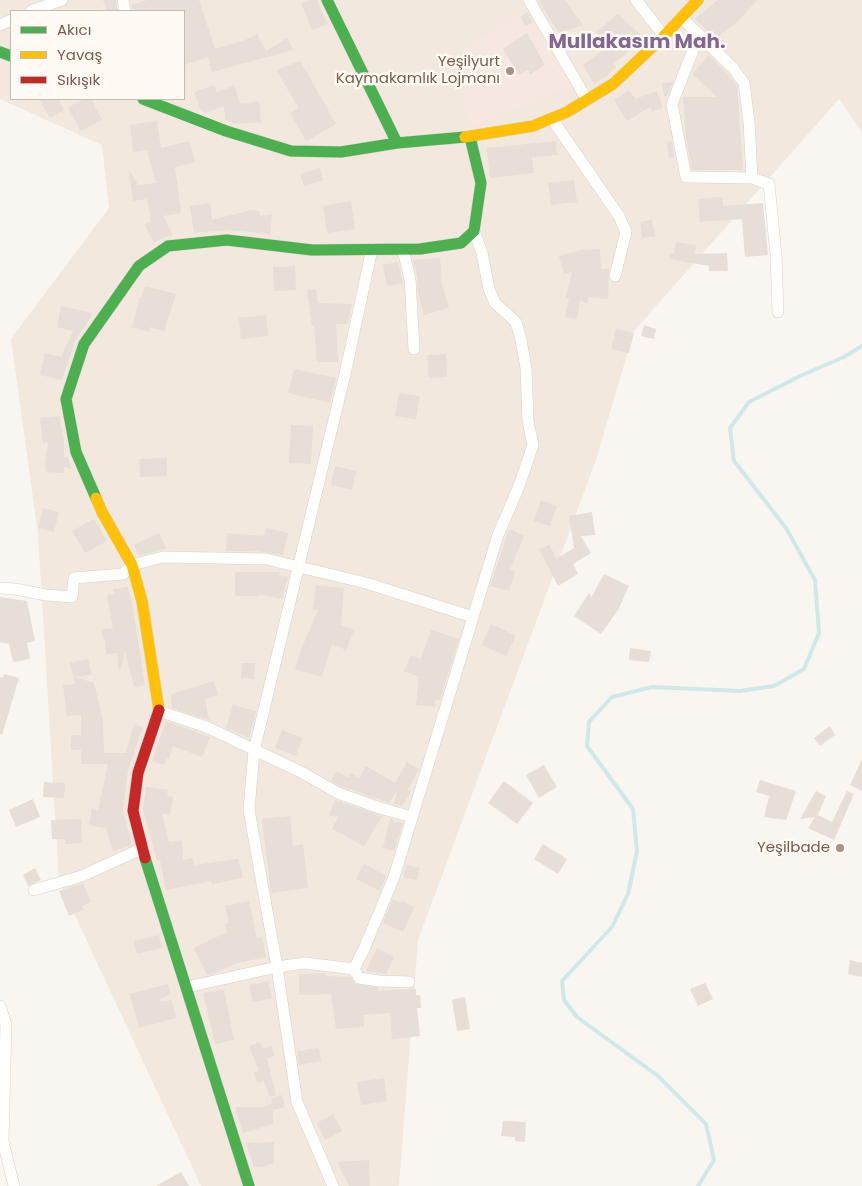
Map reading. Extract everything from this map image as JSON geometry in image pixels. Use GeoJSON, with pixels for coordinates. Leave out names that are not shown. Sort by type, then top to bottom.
{"type":"FeatureCollection","features":[{"type":"Feature","properties":{"kind":"street"},"geometry":{"type":"LineString","coordinates":[[33,10],[62,0]]}},
{"type":"Feature","properties":{"kind":"street"},"geometry":{"type":"LineString","coordinates":[[327,0],[397,143]]}},
{"type":"Feature","properties":{"kind":"street"},"geometry":{"type":"LineString","coordinates":[[529,0],[587,100]]}},
{"type":"Feature","properties":{"kind":"street"},"geometry":{"type":"LineString","coordinates":[[636,0],[664,36]]}},
{"type":"Feature","properties":{"kind":"street"},"geometry":{"type":"LineString","coordinates":[[147,100],[226,131],[291,151],[341,152],[397,143],[470,137],[533,126],[552,119],[612,84],[664,36],[698,0]]}},
{"type":"Feature","properties":{"kind":"street"},"geometry":{"type":"LineString","coordinates":[[682,18],[733,68],[744,83],[749,122],[752,178]]}},
{"type":"Feature","properties":{"kind":"street"},"geometry":{"type":"LineString","coordinates":[[699,35],[672,104],[686,177],[752,178],[769,184],[776,255],[778,312]]}},
{"type":"Feature","properties":{"kind":"street"},"geometry":{"type":"LineString","coordinates":[[552,119],[619,216],[626,232],[615,276]]}},
{"type":"Feature","properties":{"kind":"street"},"geometry":{"type":"LineString","coordinates":[[354,969],[394,877],[498,535],[533,445],[528,421],[526,361],[521,340],[516,322],[495,303],[489,289],[482,253],[474,231],[481,183],[470,137]]}},
{"type":"Feature","properties":{"kind":"street"},"geometry":{"type":"LineString","coordinates":[[249,1186],[133,811],[138,773],[159,711],[142,600],[132,565],[102,512],[76,452],[66,400],[84,344],[138,266],[168,246],[227,240],[312,250],[420,250],[461,243],[474,231]]}},
{"type":"Feature","properties":{"kind":"street"},"geometry":{"type":"LineString","coordinates":[[333,1186],[297,1102],[277,967],[249,810],[254,751],[345,374],[372,249]]}},
{"type":"Feature","properties":{"kind":"street"},"geometry":{"type":"LineString","coordinates":[[403,250],[410,280],[414,349]]}},
{"type":"Feature","properties":{"kind":"street"},"geometry":{"type":"LineString","coordinates":[[0,588],[72,597],[74,578],[123,574],[132,565],[163,557],[266,559],[366,583],[473,617]]}},
{"type":"Feature","properties":{"kind":"street"},"geometry":{"type":"LineString","coordinates":[[159,711],[209,728],[303,773],[338,793],[412,817]]}},
{"type":"Feature","properties":{"kind":"street"},"geometry":{"type":"LineString","coordinates":[[34,890],[82,876],[143,848]]}},
{"type":"Feature","properties":{"kind":"street"},"geometry":{"type":"LineString","coordinates":[[187,987],[277,967],[305,963],[354,969]]}},
{"type":"Feature","properties":{"kind":"street"},"geometry":{"type":"LineString","coordinates":[[354,969],[359,978],[409,982]]}},
{"type":"Feature","properties":{"kind":"street"},"geometry":{"type":"LineString","coordinates":[[0,1006],[6,1024],[3,1141],[14,1186]]}},
{"type":"Feature","properties":{"kind":"shaded area"},"geometry":{"type":"Polygon","coordinates":[[[0,0],[862,0],[862,132],[839,99],[634,331],[596,460],[418,940],[399,1186],[201,1186],[59,881],[38,534],[11,339],[109,208],[102,145],[0,99],[0,0]]]}},
{"type":"Feature","properties":{"kind":"shaded area","name":"Yeşilyurt Kaymakamlık Lojmanı"},"geometry":{"type":"Polygon","coordinates":[[[529,9],[573,85],[471,126],[450,57],[529,9]]]}},
{"type":"Feature","properties":{"kind":"building"},"geometry":{"type":"Polygon","coordinates":[[[103,0],[116,0],[117,10],[107,10],[103,0]]]}},
{"type":"Feature","properties":{"kind":"building"},"geometry":{"type":"Polygon","coordinates":[[[147,0],[199,0],[215,49],[245,40],[257,34],[266,51],[287,38],[293,50],[212,72],[208,57],[185,65],[185,10],[132,10],[132,5],[147,0]]]}},
{"type":"Feature","properties":{"kind":"building"},"geometry":{"type":"Polygon","coordinates":[[[317,0],[328,24],[312,30],[301,3],[317,0]]]}},
{"type":"Feature","properties":{"kind":"building"},"geometry":{"type":"Polygon","coordinates":[[[538,0],[565,0],[583,25],[559,33],[538,0]]]}},
{"type":"Feature","properties":{"kind":"building"},"geometry":{"type":"Polygon","coordinates":[[[718,0],[757,0],[737,22],[715,39],[695,19],[718,0]]]}},
{"type":"Feature","properties":{"kind":"building"},"geometry":{"type":"Polygon","coordinates":[[[527,12],[533,22],[526,26],[520,17],[527,12]]]}},
{"type":"Feature","properties":{"kind":"building"},"geometry":{"type":"Polygon","coordinates":[[[618,14],[645,39],[613,64],[616,67],[607,76],[594,84],[583,65],[608,46],[596,32],[618,14]]]}},
{"type":"Feature","properties":{"kind":"building","name":"Yeşilyurt Kaymakamlık Lojmanı"},"geometry":{"type":"Polygon","coordinates":[[[527,33],[545,65],[530,74],[528,70],[519,75],[503,49],[527,33]]]}},
{"type":"Feature","properties":{"kind":"building"},"geometry":{"type":"Polygon","coordinates":[[[709,55],[737,86],[743,170],[692,170],[686,139],[683,97],[717,97],[692,74],[709,55]]]}},
{"type":"Feature","properties":{"kind":"building"},"geometry":{"type":"Polygon","coordinates":[[[300,61],[336,124],[306,141],[290,113],[299,108],[276,70],[300,61]]]}},
{"type":"Feature","properties":{"kind":"building"},"geometry":{"type":"Polygon","coordinates":[[[673,82],[667,96],[664,96],[662,83],[673,82]]]}},
{"type":"Feature","properties":{"kind":"building"},"geometry":{"type":"Polygon","coordinates":[[[214,85],[217,92],[234,86],[241,104],[259,101],[261,122],[236,124],[225,120],[224,106],[206,113],[201,111],[194,92],[214,85]]]}},
{"type":"Feature","properties":{"kind":"building"},"geometry":{"type":"Polygon","coordinates":[[[629,90],[635,99],[657,91],[663,108],[652,112],[650,107],[627,121],[614,100],[629,90]]]}},
{"type":"Feature","properties":{"kind":"building"},"geometry":{"type":"Polygon","coordinates":[[[40,100],[59,100],[64,110],[50,118],[40,100]]]}},
{"type":"Feature","properties":{"kind":"building"},"geometry":{"type":"Polygon","coordinates":[[[83,100],[92,100],[102,120],[80,131],[68,107],[83,100]]]}},
{"type":"Feature","properties":{"kind":"building"},"geometry":{"type":"Polygon","coordinates":[[[157,121],[161,148],[190,141],[195,162],[175,167],[181,213],[163,216],[173,235],[154,243],[144,224],[151,221],[147,199],[133,201],[129,170],[138,185],[156,183],[147,150],[133,152],[130,125],[157,121]]]}},
{"type":"Feature","properties":{"kind":"building"},"geometry":{"type":"Polygon","coordinates":[[[556,141],[557,155],[532,157],[534,173],[490,178],[487,148],[556,141]]]}},
{"type":"Feature","properties":{"kind":"building"},"geometry":{"type":"Polygon","coordinates":[[[672,141],[674,157],[669,158],[667,142],[672,141]]]}},
{"type":"Feature","properties":{"kind":"building"},"geometry":{"type":"Polygon","coordinates":[[[320,168],[323,180],[304,186],[300,174],[320,168]]]}},
{"type":"Feature","properties":{"kind":"building"},"geometry":{"type":"Polygon","coordinates":[[[574,180],[577,202],[551,205],[548,183],[574,180]]]}},
{"type":"Feature","properties":{"kind":"building"},"geometry":{"type":"Polygon","coordinates":[[[723,197],[723,206],[763,203],[768,255],[745,257],[742,219],[700,222],[698,199],[723,197]]]}},
{"type":"Feature","properties":{"kind":"building"},"geometry":{"type":"Polygon","coordinates":[[[351,201],[355,229],[327,233],[323,206],[351,201]]]}},
{"type":"Feature","properties":{"kind":"building"},"geometry":{"type":"Polygon","coordinates":[[[210,203],[212,220],[251,210],[259,211],[260,216],[272,214],[270,234],[228,230],[194,233],[190,206],[210,203]]]}},
{"type":"Feature","properties":{"kind":"building"},"geometry":{"type":"Polygon","coordinates":[[[652,220],[655,236],[642,238],[640,222],[652,220]]]}},
{"type":"Feature","properties":{"kind":"building"},"geometry":{"type":"Polygon","coordinates":[[[676,242],[696,245],[694,254],[727,253],[728,271],[709,271],[709,266],[669,259],[669,254],[674,254],[676,242]]]}},
{"type":"Feature","properties":{"kind":"building"},"geometry":{"type":"Polygon","coordinates":[[[600,249],[601,269],[609,269],[608,299],[588,297],[587,303],[580,301],[577,319],[565,317],[569,298],[566,298],[572,272],[564,274],[559,256],[581,250],[600,249]]]}},
{"type":"Feature","properties":{"kind":"building"},"geometry":{"type":"Polygon","coordinates":[[[440,258],[442,284],[449,308],[424,315],[418,293],[413,260],[440,258]]]}},
{"type":"Feature","properties":{"kind":"building"},"geometry":{"type":"Polygon","coordinates":[[[398,262],[403,283],[387,286],[383,265],[398,262]]]}},
{"type":"Feature","properties":{"kind":"building"},"geometry":{"type":"Polygon","coordinates":[[[295,266],[296,290],[274,291],[273,267],[295,266]]]}},
{"type":"Feature","properties":{"kind":"building"},"geometry":{"type":"Polygon","coordinates":[[[145,286],[176,294],[164,331],[150,327],[149,332],[132,327],[145,286]]]}},
{"type":"Feature","properties":{"kind":"building"},"geometry":{"type":"Polygon","coordinates":[[[316,289],[318,303],[352,304],[348,324],[336,324],[338,362],[317,362],[314,326],[312,326],[307,290],[316,289]]]}},
{"type":"Feature","properties":{"kind":"building"},"geometry":{"type":"Polygon","coordinates":[[[61,306],[92,313],[75,341],[62,380],[40,375],[45,353],[61,357],[73,331],[57,327],[61,306]]]}},
{"type":"Feature","properties":{"kind":"building"},"geometry":{"type":"Polygon","coordinates":[[[266,315],[268,336],[241,339],[239,318],[266,315]]]}},
{"type":"Feature","properties":{"kind":"building"},"geometry":{"type":"Polygon","coordinates":[[[644,325],[656,329],[654,339],[641,336],[644,325]]]}},
{"type":"Feature","properties":{"kind":"building"},"geometry":{"type":"Polygon","coordinates":[[[616,329],[634,333],[629,353],[611,349],[616,329]]]}},
{"type":"Feature","properties":{"kind":"building"},"geometry":{"type":"Polygon","coordinates":[[[446,354],[447,377],[429,378],[427,355],[446,354]]]}},
{"type":"Feature","properties":{"kind":"building"},"geometry":{"type":"Polygon","coordinates":[[[294,369],[336,378],[330,403],[288,393],[294,369]]]}},
{"type":"Feature","properties":{"kind":"building"},"geometry":{"type":"Polygon","coordinates":[[[399,393],[420,396],[416,419],[395,416],[399,393]]]}},
{"type":"Feature","properties":{"kind":"building"},"geometry":{"type":"Polygon","coordinates":[[[59,416],[64,440],[64,457],[68,458],[72,469],[64,467],[64,473],[46,472],[45,464],[48,442],[43,443],[40,418],[59,416]]]}},
{"type":"Feature","properties":{"kind":"building"},"geometry":{"type":"Polygon","coordinates":[[[291,425],[313,426],[311,464],[289,463],[291,425]]]}},
{"type":"Feature","properties":{"kind":"building"},"geometry":{"type":"Polygon","coordinates":[[[167,458],[167,476],[140,477],[139,459],[167,458]]]}},
{"type":"Feature","properties":{"kind":"building"},"geometry":{"type":"Polygon","coordinates":[[[335,466],[356,471],[352,490],[331,485],[335,466]]]}},
{"type":"Feature","properties":{"kind":"building"},"geometry":{"type":"Polygon","coordinates":[[[541,500],[557,506],[550,526],[534,521],[541,500]]]}},
{"type":"Feature","properties":{"kind":"building"},"geometry":{"type":"Polygon","coordinates":[[[43,508],[59,512],[54,532],[38,528],[43,508]]]}},
{"type":"Feature","properties":{"kind":"building"},"geometry":{"type":"Polygon","coordinates":[[[592,512],[595,535],[581,536],[591,553],[573,564],[578,574],[558,586],[539,549],[550,545],[556,559],[574,548],[569,516],[592,512]]]}},
{"type":"Feature","properties":{"kind":"building"},"geometry":{"type":"Polygon","coordinates":[[[94,519],[107,541],[85,553],[72,531],[94,519]]]}},
{"type":"Feature","properties":{"kind":"building"},"geometry":{"type":"Polygon","coordinates":[[[266,528],[288,533],[283,555],[249,550],[226,551],[227,533],[264,536],[266,528]]]}},
{"type":"Feature","properties":{"kind":"building"},"geometry":{"type":"Polygon","coordinates":[[[509,529],[524,536],[510,569],[515,571],[509,591],[490,586],[509,529]]]}},
{"type":"Feature","properties":{"kind":"building"},"geometry":{"type":"Polygon","coordinates":[[[159,533],[166,548],[139,556],[134,545],[159,533]]]}},
{"type":"Feature","properties":{"kind":"building"},"geometry":{"type":"Polygon","coordinates":[[[235,572],[280,572],[279,575],[288,577],[282,599],[259,594],[259,596],[235,596],[235,572]]]}},
{"type":"Feature","properties":{"kind":"building"},"geometry":{"type":"Polygon","coordinates":[[[604,574],[629,586],[618,610],[601,634],[574,616],[589,593],[591,598],[604,574]]]}},
{"type":"Feature","properties":{"kind":"building"},"geometry":{"type":"Polygon","coordinates":[[[316,585],[344,588],[341,625],[354,630],[346,650],[332,644],[322,677],[295,669],[318,610],[313,609],[316,585]]]}},
{"type":"Feature","properties":{"kind":"building"},"geometry":{"type":"Polygon","coordinates":[[[128,587],[145,685],[134,687],[125,652],[119,672],[117,653],[106,654],[102,629],[113,629],[107,595],[114,594],[113,589],[128,587]]]}},
{"type":"Feature","properties":{"kind":"building"},"geometry":{"type":"Polygon","coordinates":[[[0,597],[27,601],[35,641],[27,643],[30,659],[13,662],[9,644],[0,642],[0,597]]]}},
{"type":"Feature","properties":{"kind":"building"},"geometry":{"type":"Polygon","coordinates":[[[491,624],[516,636],[506,656],[482,645],[491,624]]]}},
{"type":"Feature","properties":{"kind":"building"},"geometry":{"type":"Polygon","coordinates":[[[431,630],[459,639],[440,700],[435,700],[435,707],[416,705],[419,677],[404,671],[411,655],[421,659],[431,630]]]}},
{"type":"Feature","properties":{"kind":"building"},"geometry":{"type":"Polygon","coordinates":[[[630,648],[651,651],[649,662],[629,660],[630,648]]]}},
{"type":"Feature","properties":{"kind":"building"},"geometry":{"type":"Polygon","coordinates":[[[88,659],[92,675],[75,677],[94,683],[103,721],[104,753],[126,753],[134,724],[143,727],[128,770],[123,810],[132,845],[113,851],[106,828],[89,825],[92,808],[98,810],[108,764],[81,764],[81,750],[71,750],[71,735],[81,735],[81,715],[67,716],[63,685],[76,684],[70,663],[88,659]]]}},
{"type":"Feature","properties":{"kind":"building"},"geometry":{"type":"Polygon","coordinates":[[[242,663],[255,663],[254,679],[241,678],[242,663]]]}},
{"type":"Feature","properties":{"kind":"building"},"geometry":{"type":"Polygon","coordinates":[[[4,674],[19,678],[2,735],[0,734],[0,677],[3,678],[4,674]]]}},
{"type":"Feature","properties":{"kind":"building"},"geometry":{"type":"Polygon","coordinates":[[[214,681],[218,695],[205,699],[209,720],[172,708],[171,694],[214,681]]]}},
{"type":"Feature","properties":{"kind":"building"},"geometry":{"type":"Polygon","coordinates":[[[233,705],[256,711],[249,738],[226,728],[233,705]]]}},
{"type":"Feature","properties":{"kind":"building"},"geometry":{"type":"Polygon","coordinates":[[[166,721],[210,737],[202,757],[173,746],[169,759],[167,758],[164,765],[152,761],[166,721]]]}},
{"type":"Feature","properties":{"kind":"building"},"geometry":{"type":"Polygon","coordinates":[[[830,726],[835,735],[820,746],[814,738],[830,726]]]}},
{"type":"Feature","properties":{"kind":"building"},"geometry":{"type":"Polygon","coordinates":[[[282,730],[302,738],[296,756],[275,748],[282,730]]]}},
{"type":"Feature","properties":{"kind":"building"},"geometry":{"type":"Polygon","coordinates":[[[862,759],[862,791],[850,785],[862,759]]]}},
{"type":"Feature","properties":{"kind":"building"},"geometry":{"type":"Polygon","coordinates":[[[407,762],[419,769],[407,790],[411,792],[402,806],[394,804],[397,790],[389,803],[331,781],[337,771],[348,778],[350,773],[359,778],[366,766],[395,783],[407,762]]]}},
{"type":"Feature","properties":{"kind":"building"},"geometry":{"type":"Polygon","coordinates":[[[544,765],[557,787],[539,798],[526,775],[544,765]]]}},
{"type":"Feature","properties":{"kind":"building"},"geometry":{"type":"Polygon","coordinates":[[[760,780],[796,791],[786,820],[764,817],[769,796],[756,792],[760,780]]]}},
{"type":"Feature","properties":{"kind":"building"},"geometry":{"type":"Polygon","coordinates":[[[504,781],[533,803],[517,824],[488,803],[504,781]]]}},
{"type":"Feature","properties":{"kind":"building"},"geometry":{"type":"Polygon","coordinates":[[[44,782],[65,783],[64,798],[43,797],[44,782]]]}},
{"type":"Feature","properties":{"kind":"building"},"geometry":{"type":"Polygon","coordinates":[[[146,787],[168,790],[167,796],[173,797],[170,815],[162,814],[169,842],[182,840],[183,860],[192,858],[194,865],[238,859],[243,878],[212,884],[211,881],[166,890],[160,860],[157,860],[143,810],[146,787]]]}},
{"type":"Feature","properties":{"kind":"building"},"geometry":{"type":"Polygon","coordinates":[[[816,791],[826,796],[818,815],[832,822],[847,791],[854,794],[834,840],[808,828],[815,817],[800,819],[816,791]]]}},
{"type":"Feature","properties":{"kind":"building"},"geometry":{"type":"Polygon","coordinates":[[[33,799],[40,817],[16,827],[9,810],[33,799]]]}},
{"type":"Feature","properties":{"kind":"building"},"geometry":{"type":"Polygon","coordinates":[[[335,800],[382,816],[364,846],[332,829],[338,817],[329,815],[335,800]]]}},
{"type":"Feature","properties":{"kind":"building"},"geometry":{"type":"Polygon","coordinates":[[[290,816],[293,846],[303,844],[308,888],[271,893],[262,819],[290,816]]]}},
{"type":"Feature","properties":{"kind":"building"},"geometry":{"type":"Polygon","coordinates":[[[81,819],[82,843],[65,844],[65,839],[52,839],[51,820],[81,819]]]}},
{"type":"Feature","properties":{"kind":"building"},"geometry":{"type":"Polygon","coordinates":[[[390,819],[394,820],[393,822],[403,823],[394,851],[383,848],[390,819]]]}},
{"type":"Feature","properties":{"kind":"building"},"geometry":{"type":"Polygon","coordinates":[[[543,844],[567,859],[558,874],[534,859],[543,844]]]}},
{"type":"Feature","properties":{"kind":"building"},"geometry":{"type":"Polygon","coordinates":[[[364,864],[386,876],[380,891],[356,879],[364,864]]]}},
{"type":"Feature","properties":{"kind":"building"},"geometry":{"type":"Polygon","coordinates":[[[406,865],[420,868],[417,880],[403,877],[406,865]]]}},
{"type":"Feature","properties":{"kind":"building"},"geometry":{"type":"Polygon","coordinates":[[[35,868],[41,880],[28,886],[23,875],[35,868]]]}},
{"type":"Feature","properties":{"kind":"building"},"geometry":{"type":"Polygon","coordinates":[[[83,883],[91,902],[82,906],[84,910],[69,916],[59,891],[83,883]]]}},
{"type":"Feature","properties":{"kind":"building"},"geometry":{"type":"Polygon","coordinates":[[[393,899],[414,907],[403,932],[383,923],[393,899]]]}},
{"type":"Feature","properties":{"kind":"building"},"geometry":{"type":"Polygon","coordinates":[[[249,901],[257,938],[262,937],[266,957],[237,963],[207,975],[194,948],[227,932],[225,924],[229,923],[225,906],[249,901]]]}},
{"type":"Feature","properties":{"kind":"building"},"geometry":{"type":"Polygon","coordinates":[[[159,935],[162,948],[137,954],[134,941],[159,935]]]}},
{"type":"Feature","properties":{"kind":"building"},"geometry":{"type":"Polygon","coordinates":[[[377,948],[394,957],[386,974],[366,971],[377,948]]]}},
{"type":"Feature","properties":{"kind":"building"},"geometry":{"type":"Polygon","coordinates":[[[850,960],[862,963],[862,977],[848,974],[850,960]]]}},
{"type":"Feature","properties":{"kind":"building"},"geometry":{"type":"Polygon","coordinates":[[[325,973],[326,976],[350,977],[355,984],[379,988],[377,991],[416,989],[416,995],[420,995],[421,1008],[417,1008],[420,1036],[392,1039],[390,1013],[363,1015],[364,1027],[336,1029],[331,994],[299,995],[299,974],[325,973]]]}},
{"type":"Feature","properties":{"kind":"building"},"geometry":{"type":"Polygon","coordinates":[[[268,981],[272,998],[253,1002],[249,985],[268,981]]]}},
{"type":"Feature","properties":{"kind":"building"},"geometry":{"type":"Polygon","coordinates":[[[705,983],[713,999],[698,1006],[690,989],[705,983]]]}},
{"type":"Feature","properties":{"kind":"building"},"geometry":{"type":"Polygon","coordinates":[[[168,984],[170,994],[160,999],[161,1002],[172,1000],[176,1018],[139,1028],[130,994],[168,984]]]}},
{"type":"Feature","properties":{"kind":"building"},"geometry":{"type":"Polygon","coordinates":[[[224,990],[234,1040],[215,1044],[203,993],[224,990]]]}},
{"type":"Feature","properties":{"kind":"building"},"geometry":{"type":"Polygon","coordinates":[[[465,997],[470,1029],[457,1031],[452,1000],[465,997]]]}},
{"type":"Feature","properties":{"kind":"building"},"geometry":{"type":"Polygon","coordinates":[[[260,1042],[263,1049],[271,1046],[275,1055],[267,1059],[276,1095],[270,1097],[264,1081],[257,1083],[254,1072],[259,1071],[249,1046],[260,1042]]]}},
{"type":"Feature","properties":{"kind":"building"},"geometry":{"type":"Polygon","coordinates":[[[319,1048],[321,1061],[299,1065],[297,1051],[319,1048]]]}},
{"type":"Feature","properties":{"kind":"building"},"geometry":{"type":"Polygon","coordinates":[[[384,1078],[387,1101],[361,1105],[357,1082],[384,1078]]]}},
{"type":"Feature","properties":{"kind":"building"},"geometry":{"type":"Polygon","coordinates":[[[282,1095],[285,1107],[274,1110],[273,1107],[273,1124],[243,1133],[235,1107],[262,1107],[272,1103],[271,1098],[282,1095]]]}},
{"type":"Feature","properties":{"kind":"building"},"geometry":{"type":"Polygon","coordinates":[[[333,1114],[342,1131],[325,1140],[317,1123],[333,1114]]]}},
{"type":"Feature","properties":{"kind":"building"},"geometry":{"type":"Polygon","coordinates":[[[503,1121],[526,1122],[525,1142],[515,1141],[515,1137],[501,1136],[503,1121]]]}},
{"type":"Feature","properties":{"kind":"building"},"geometry":{"type":"Polygon","coordinates":[[[274,1142],[274,1163],[254,1167],[246,1143],[274,1142]]]}},
{"type":"Feature","properties":{"kind":"building"},"geometry":{"type":"Polygon","coordinates":[[[369,1160],[370,1186],[349,1186],[337,1162],[369,1160]]]}},
{"type":"Feature","properties":{"kind":"building"},"geometry":{"type":"Polygon","coordinates":[[[181,1172],[189,1186],[156,1186],[181,1172]]]}},
{"type":"Feature","properties":{"kind":"waterway"},"geometry":{"type":"LineString","coordinates":[[698,1186],[714,1160],[706,1124],[658,1076],[577,1017],[564,1000],[562,981],[612,927],[628,894],[637,851],[633,809],[587,746],[589,722],[612,697],[652,687],[740,691],[774,686],[804,669],[819,633],[815,580],[786,528],[734,461],[730,428],[749,402],[800,376],[844,357],[862,346]]}},
{"type":"Feature","properties":{"kind":"traffic: fast"},"geometry":{"type":"LineString","coordinates":[[327,0],[397,143]]}},
{"type":"Feature","properties":{"kind":"traffic: fast"},"geometry":{"type":"LineString","coordinates":[[0,52],[10,56]]}},
{"type":"Feature","properties":{"kind":"traffic: fast"},"geometry":{"type":"LineString","coordinates":[[146,100],[226,131],[291,151],[341,152],[397,143],[465,137]]}},
{"type":"Feature","properties":{"kind":"traffic: fast"},"geometry":{"type":"LineString","coordinates":[[96,498],[76,452],[66,399],[84,344],[139,266],[168,246],[227,240],[312,250],[420,249],[461,243],[474,231],[481,183],[470,137]]}},
{"type":"Feature","properties":{"kind":"traffic: fast"},"geometry":{"type":"LineString","coordinates":[[145,858],[249,1186]]}},
{"type":"Feature","properties":{"kind":"traffic: slow"},"geometry":{"type":"LineString","coordinates":[[465,137],[533,126],[567,112],[613,84],[664,36],[698,0]]}},
{"type":"Feature","properties":{"kind":"traffic: slow"},"geometry":{"type":"LineString","coordinates":[[96,498],[132,565],[142,601],[159,710]]}},
{"type":"Feature","properties":{"kind":"traffic: jam"},"geometry":{"type":"LineString","coordinates":[[145,858],[133,811],[138,773],[159,710]]}},
{"type":"Feature","properties":{"kind":"place","name":"Yeşilyurt Kaymakamlık Lojmanı"},"geometry":{"type":"Point","coordinates":[510,71]}},
{"type":"Feature","properties":{"kind":"place","name":"Yeşilbade"},"geometry":{"type":"Point","coordinates":[840,848]}},
{"type":"Feature","properties":{"kind":"district","name":"Mullakasım Mah."},"geometry":{"type":"Point","coordinates":[637,43]}}]}
